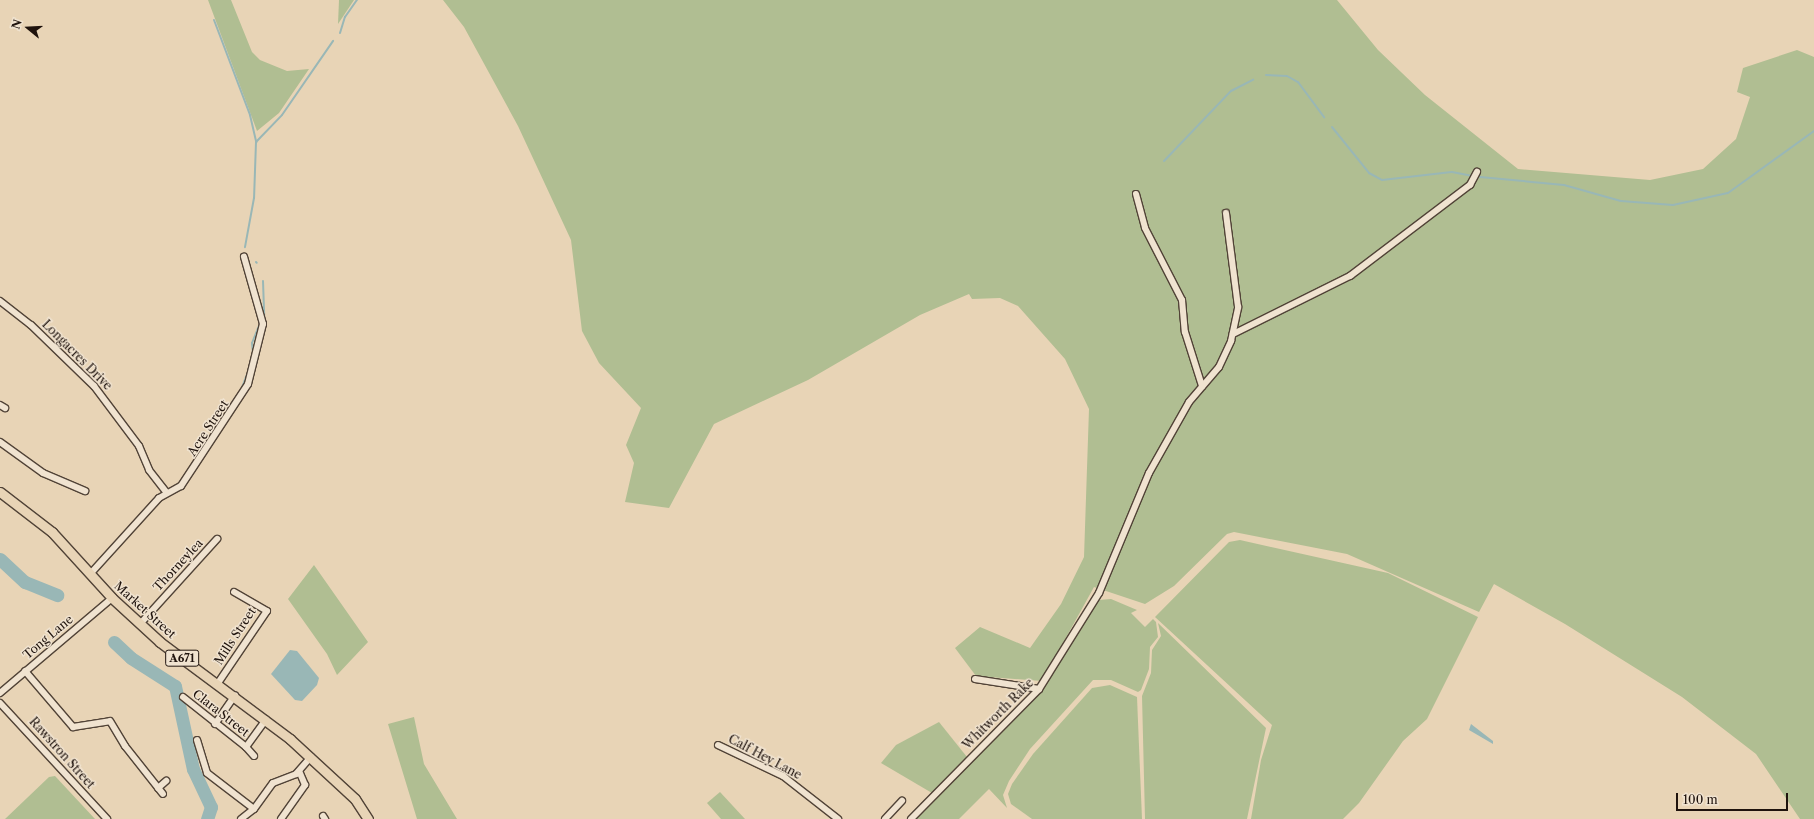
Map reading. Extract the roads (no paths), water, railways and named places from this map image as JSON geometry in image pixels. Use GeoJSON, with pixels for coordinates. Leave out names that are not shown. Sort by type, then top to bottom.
{"type":"FeatureCollection","features":[{"type":"Feature","properties":{"kind":"main road","name":"Market Street"},"geometry":{"type":"LineString","coordinates":[[0,492],[52,532],[112,598],[140,624],[267,718],[355,799],[368,819]]}},
{"type":"Feature","properties":{"kind":"street"},"geometry":{"type":"LineString","coordinates":[[1233,334],[1350,276],[1470,184],[1477,172]]}},
{"type":"Feature","properties":{"kind":"street"},"geometry":{"type":"LineString","coordinates":[[1136,194],[1145,228],[1182,300],[1185,332],[1202,386]]}},
{"type":"Feature","properties":{"kind":"street","name":"Whitworth Rake"},"geometry":{"type":"LineString","coordinates":[[911,819],[1039,689],[1099,593],[1149,473],[1202,386],[1219,367],[1233,334],[1238,307],[1226,213]]}},
{"type":"Feature","properties":{"kind":"street","name":"Acre Street"},"geometry":{"type":"LineString","coordinates":[[90,573],[159,498],[180,486],[193,471],[248,384],[263,324],[244,257]]}},
{"type":"Feature","properties":{"kind":"street","name":"Longacres Drive"},"geometry":{"type":"LineString","coordinates":[[0,301],[32,325],[94,386],[139,446],[149,470],[167,493]]}},
{"type":"Feature","properties":{"kind":"street"},"geometry":{"type":"LineString","coordinates":[[0,442],[43,473],[85,490]]}},
{"type":"Feature","properties":{"kind":"street","name":"Thorneylea"},"geometry":{"type":"LineString","coordinates":[[140,624],[218,538]]}},
{"type":"Feature","properties":{"kind":"street","name":"Mills Street"},"geometry":{"type":"LineString","coordinates":[[218,683],[267,611],[234,592]]}},
{"type":"Feature","properties":{"kind":"street","name":"Tong Lane"},"geometry":{"type":"LineString","coordinates":[[0,693],[112,598]]}},
{"type":"Feature","properties":{"kind":"street"},"geometry":{"type":"LineString","coordinates":[[25,671],[73,727],[110,721],[163,794]]}},
{"type":"Feature","properties":{"kind":"street"},"geometry":{"type":"LineString","coordinates":[[975,679],[1039,689]]}},
{"type":"Feature","properties":{"kind":"street"},"geometry":{"type":"LineString","coordinates":[[214,724],[235,694]]}},
{"type":"Feature","properties":{"kind":"street","name":"Clara Street"},"geometry":{"type":"LineString","coordinates":[[183,697],[214,724],[246,746],[254,756]]}},
{"type":"Feature","properties":{"kind":"street","name":"Rawstron Street"},"geometry":{"type":"LineString","coordinates":[[0,703],[107,819]]}},
{"type":"Feature","properties":{"kind":"street"},"geometry":{"type":"LineString","coordinates":[[246,746],[267,718]]}},
{"type":"Feature","properties":{"kind":"street"},"geometry":{"type":"LineString","coordinates":[[197,740],[207,773],[254,809]]}},
{"type":"Feature","properties":{"kind":"street","name":"Calf Hey Lane"},"geometry":{"type":"LineString","coordinates":[[718,745],[783,776],[838,819]]}},
{"type":"Feature","properties":{"kind":"street"},"geometry":{"type":"LineString","coordinates":[[241,819],[254,809],[273,783],[300,771],[310,757]]}},
{"type":"Feature","properties":{"kind":"street"},"geometry":{"type":"LineString","coordinates":[[280,819],[305,785],[300,771]]}},
{"type":"Feature","properties":{"kind":"street"},"geometry":{"type":"LineString","coordinates":[[158,788],[166,781]]}},
{"type":"Feature","properties":{"kind":"street"},"geometry":{"type":"LineString","coordinates":[[885,819],[902,801]]}},
{"type":"Feature","properties":{"kind":"water"},"geometry":{"type":"Polygon","coordinates":[[[290,650],[297,651],[319,678],[317,685],[302,701],[295,700],[271,674],[290,650]]]}},
{"type":"Feature","properties":{"kind":"water"},"geometry":{"type":"Polygon","coordinates":[[[1471,724],[1493,741],[1493,744],[1469,730],[1471,724]]]}},
{"type":"Feature","properties":{"kind":"waterway"},"geometry":{"type":"LineString","coordinates":[[340,33],[345,17],[357,0]]}},
{"type":"Feature","properties":{"kind":"waterway"},"geometry":{"type":"LineString","coordinates":[[214,20],[250,115],[256,142],[254,198],[245,247]]}},
{"type":"Feature","properties":{"kind":"waterway"},"geometry":{"type":"LineString","coordinates":[[256,142],[282,115],[333,41]]}},
{"type":"Feature","properties":{"kind":"waterway"},"geometry":{"type":"LineString","coordinates":[[1266,75],[1287,76],[1298,82],[1324,117]]}},
{"type":"Feature","properties":{"kind":"waterway"},"geometry":{"type":"LineString","coordinates":[[1164,161],[1231,91],[1253,80]]}},
{"type":"Feature","properties":{"kind":"waterway"},"geometry":{"type":"LineString","coordinates":[[1332,127],[1369,173],[1382,180],[1452,172],[1473,176]]}},
{"type":"Feature","properties":{"kind":"waterway"},"geometry":{"type":"LineString","coordinates":[[1480,177],[1564,185],[1621,201],[1673,205],[1728,193],[1814,131]]}},
{"type":"Feature","properties":{"kind":"waterway"},"geometry":{"type":"LineString","coordinates":[[263,281],[264,316]]}},
{"type":"Feature","properties":{"kind":"waterway"},"geometry":{"type":"LineString","coordinates":[[253,353],[252,343],[259,326]]}},
{"type":"Feature","properties":{"kind":"waterway"},"geometry":{"type":"LineString","coordinates":[[241,390],[247,374]]}},
{"type":"Feature","properties":{"kind":"waterway"},"geometry":{"type":"LineString","coordinates":[[222,419],[228,409]]}},
{"type":"Feature","properties":{"kind":"waterway"},"geometry":{"type":"LineString","coordinates":[[0,559],[25,582],[57,595]]}},
{"type":"Feature","properties":{"kind":"waterway"},"geometry":{"type":"LineString","coordinates":[[114,642],[131,658],[175,686],[193,769],[211,807],[207,819]]}}]}
